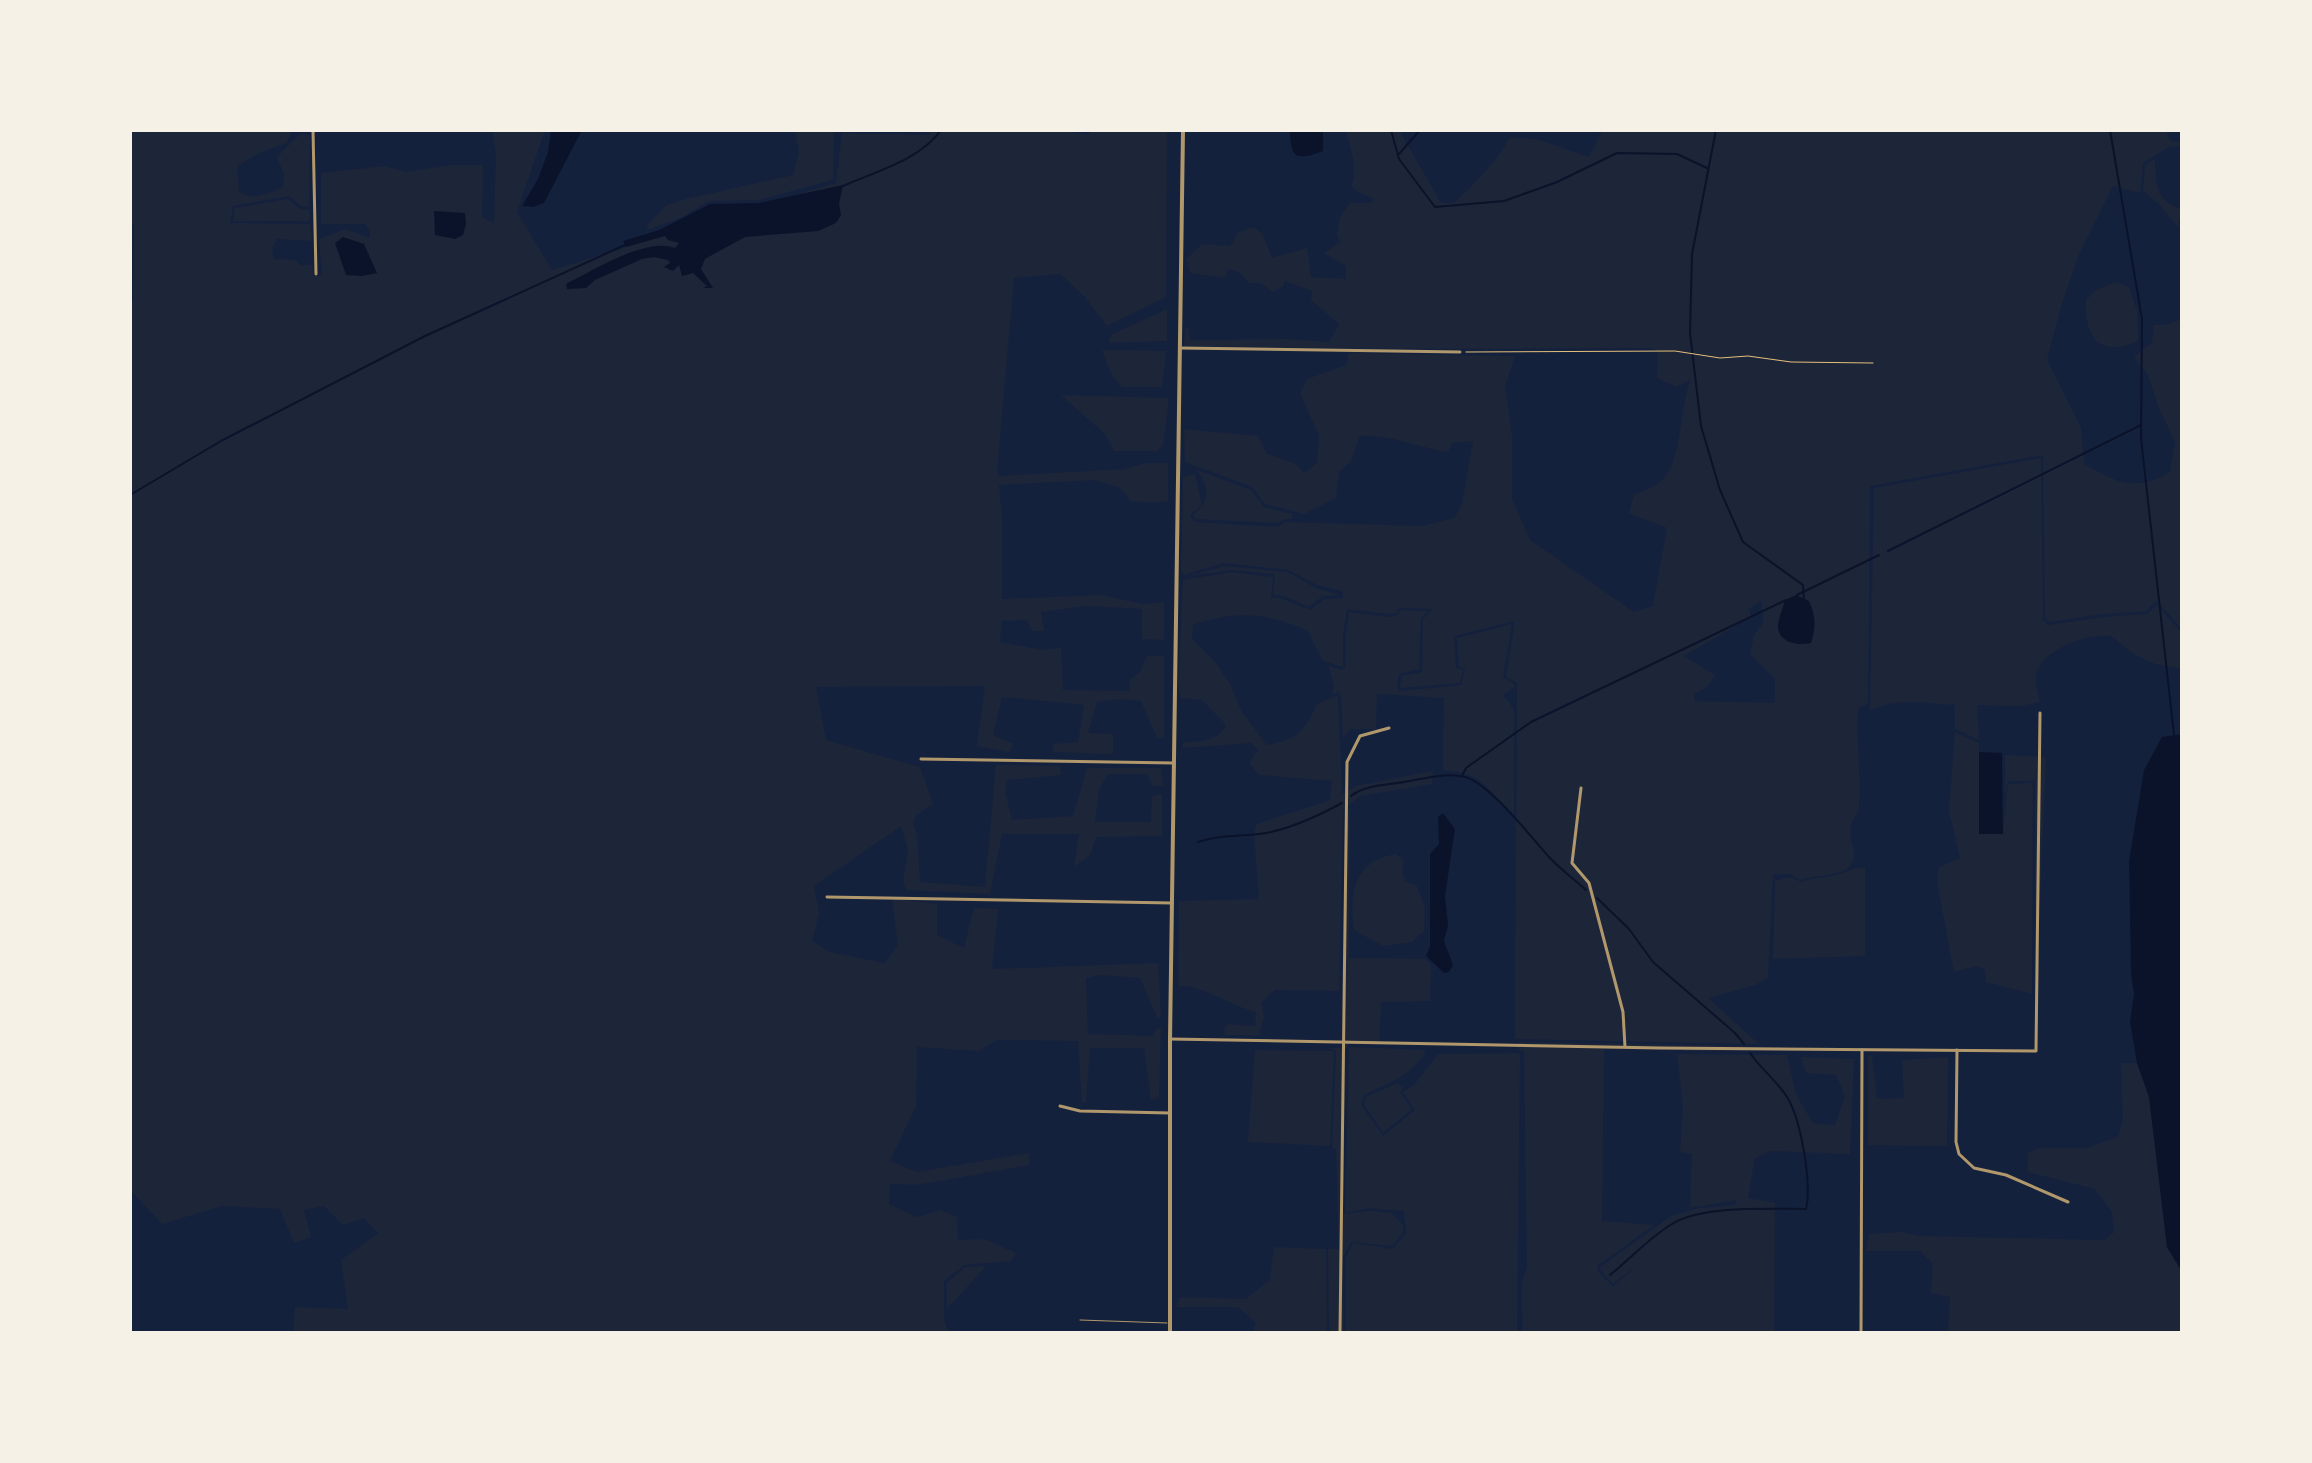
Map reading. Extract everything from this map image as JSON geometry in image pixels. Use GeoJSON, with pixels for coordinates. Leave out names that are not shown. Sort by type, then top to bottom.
{"type":"FeatureCollection","features":[{"type":"Feature","properties":{"kind":"street"},"geometry":{"type":"LineString","coordinates":[[313,130],[316,274]]}},
{"type":"Feature","properties":{"kind":"street"},"geometry":{"type":"LineString","coordinates":[[1170,1333],[1170,1039],[1183,130]]}},
{"type":"Feature","properties":{"kind":"street"},"geometry":{"type":"LineString","coordinates":[[1180,348],[1460,352]]}},
{"type":"Feature","properties":{"kind":"street"},"geometry":{"type":"LineString","coordinates":[[1170,1039],[2036,1051],[2040,713]]}},
{"type":"Feature","properties":{"kind":"street"},"geometry":{"type":"LineString","coordinates":[[1340,1333],[1347,762],[1360,736],[1389,728]]}},
{"type":"Feature","properties":{"kind":"street"},"geometry":{"type":"LineString","coordinates":[[921,759],[1174,763]]}},
{"type":"Feature","properties":{"kind":"street"},"geometry":{"type":"LineString","coordinates":[[1581,788],[1572,863],[1589,883],[1623,1012],[1625,1047]]}},
{"type":"Feature","properties":{"kind":"street"},"geometry":{"type":"LineString","coordinates":[[827,897],[1172,903]]}},
{"type":"Feature","properties":{"kind":"street"},"geometry":{"type":"LineString","coordinates":[[1861,1333],[1862,1050]]}},
{"type":"Feature","properties":{"kind":"street"},"geometry":{"type":"LineString","coordinates":[[1957,1050],[1956,1142],[1959,1154],[1974,1168],[2006,1175],[2068,1202]]}},
{"type":"Feature","properties":{"kind":"street"},"geometry":{"type":"LineString","coordinates":[[1060,1106],[1080,1111],[1170,1113]]}},
{"type":"Feature","properties":{"kind":"lane"},"geometry":{"type":"LineString","coordinates":[[1080,1320],[1170,1323]]}},
{"type":"Feature","properties":{"kind":"path"},"geometry":{"type":"LineString","coordinates":[[1460,352],[1675,351],[1720,358],[1748,356],[1791,362],[1873,363]]}},
{"type":"Feature","properties":{"kind":"shaded area"},"geometry":{"type":"Polygon","coordinates":[[[131,130],[293,130],[286,143],[237,166],[239,191],[249,196],[266,194],[283,187],[284,175],[277,157],[300,134],[310,135],[309,207],[301,206],[289,196],[233,206],[230,223],[310,224],[312,241],[277,239],[272,248],[274,259],[312,265],[314,276],[322,275],[319,239],[346,229],[370,238],[365,224],[321,224],[321,173],[385,166],[406,172],[452,165],[483,165],[482,216],[494,224],[496,154],[492,130],[545,130],[517,212],[552,270],[836,183],[842,133],[930,135],[931,130],[1061,130],[1087,135],[1093,130],[1167,130],[1166,297],[1107,326],[1084,296],[1060,274],[1014,278],[997,472],[998,476],[1124,469],[1148,463],[1168,463],[1168,501],[1154,503],[1131,501],[1119,487],[1094,480],[999,485],[1002,599],[1100,595],[1143,604],[1164,602],[1164,640],[1142,639],[1142,609],[1085,606],[1041,612],[1044,631],[1033,631],[1026,620],[1002,621],[1000,642],[1041,650],[1061,648],[1063,690],[1130,691],[1130,680],[1140,672],[1147,656],[1164,656],[1164,738],[1157,738],[1141,701],[1118,699],[1097,702],[1088,733],[1113,734],[1113,754],[1053,752],[1054,744],[1078,742],[1084,705],[1002,697],[993,735],[1014,744],[1009,752],[977,746],[985,686],[816,687],[826,740],[920,767],[933,804],[916,815],[913,823],[917,834],[920,882],[985,887],[996,765],[1060,766],[1061,775],[1007,780],[1005,792],[1012,820],[1073,816],[1087,768],[1161,768],[1163,786],[1153,786],[1147,774],[1108,774],[1099,790],[1095,822],[1151,822],[1152,796],[1162,794],[1162,836],[1096,837],[1090,855],[1074,867],[1079,834],[1002,834],[990,894],[906,890],[903,881],[908,850],[901,826],[814,886],[819,913],[812,941],[829,952],[885,963],[898,945],[892,898],[937,904],[937,935],[964,948],[974,908],[998,909],[992,969],[1158,963],[1161,1014],[1158,1020],[1140,978],[1101,975],[1086,978],[1088,1034],[1153,1036],[1156,1029],[1161,1028],[1159,1097],[1151,1100],[1144,1048],[1090,1048],[1086,1102],[1082,1103],[1078,1041],[997,1040],[979,1051],[917,1047],[916,1106],[890,1161],[917,1172],[1029,1153],[1029,1165],[917,1185],[890,1184],[889,1204],[917,1217],[940,1210],[957,1217],[958,1240],[984,1239],[1016,1253],[1011,1261],[964,1265],[944,1281],[944,1320],[949,1333],[293,1333],[295,1307],[348,1309],[341,1260],[378,1233],[364,1218],[343,1225],[324,1206],[304,1210],[311,1237],[294,1243],[280,1209],[222,1206],[162,1224],[130,1190],[130,301],[133,301],[134,224],[130,224],[131,130]]]}},
{"type":"Feature","properties":{"kind":"shaded area"},"geometry":{"type":"Polygon","coordinates":[[[551,130],[581,132],[544,203],[533,207],[522,206],[538,179],[548,152],[551,130]]]}},
{"type":"Feature","properties":{"kind":"shaded area"},"geometry":{"type":"Polygon","coordinates":[[[795,130],[834,130],[833,180],[758,200],[709,201],[682,217],[648,230],[647,225],[667,205],[793,175],[799,152],[795,130]]]}},
{"type":"Feature","properties":{"kind":"shaded area"},"geometry":{"type":"Polygon","coordinates":[[[1290,130],[1323,130],[1323,151],[1307,156],[1297,155],[1292,147],[1290,130]]]}},
{"type":"Feature","properties":{"kind":"shaded area"},"geometry":{"type":"Polygon","coordinates":[[[1346,130],[1399,130],[1441,203],[1454,203],[1462,196],[1492,164],[1510,137],[1536,139],[1589,157],[1603,130],[2165,130],[2172,142],[2182,141],[2182,146],[2169,147],[2143,163],[2140,193],[2113,186],[2078,257],[2047,360],[2081,428],[2084,464],[2126,483],[2146,482],[2170,472],[2175,442],[2148,375],[2134,357],[2152,342],[2154,325],[2182,319],[2182,629],[2157,601],[2146,611],[2049,622],[2045,618],[2043,455],[1870,486],[1868,703],[1858,709],[1859,796],[1858,810],[1850,830],[1854,857],[1845,870],[1801,880],[1790,874],[1773,874],[1768,978],[1755,985],[1708,998],[1759,1044],[1515,1039],[1517,683],[1506,677],[1515,621],[1454,636],[1456,668],[1463,670],[1460,683],[1400,688],[1401,676],[1422,672],[1423,619],[1433,609],[1398,608],[1397,613],[1388,614],[1347,609],[1343,667],[1323,661],[1307,630],[1278,620],[1237,616],[1193,625],[1192,639],[1216,663],[1230,684],[1242,712],[1267,745],[1293,737],[1308,722],[1317,704],[1338,695],[1342,794],[1356,786],[1433,771],[1432,784],[1360,796],[1343,810],[1339,991],[1275,990],[1261,1003],[1264,1018],[1259,1035],[1225,1035],[1227,1024],[1255,1026],[1256,1012],[1208,992],[1178,986],[1179,901],[1259,899],[1254,833],[1257,824],[1330,800],[1332,781],[1259,775],[1249,763],[1258,750],[1251,743],[1183,748],[1183,743],[1213,738],[1226,725],[1202,700],[1181,698],[1178,687],[1183,580],[1232,572],[1273,577],[1271,597],[1310,610],[1324,599],[1343,598],[1342,591],[1317,585],[1288,570],[1224,563],[1184,575],[1181,571],[1183,477],[1195,474],[1202,505],[1190,515],[1194,522],[1277,527],[1285,522],[1423,526],[1454,518],[1462,504],[1473,441],[1452,443],[1448,452],[1383,437],[1360,436],[1351,461],[1339,472],[1336,498],[1304,514],[1265,504],[1252,487],[1185,462],[1184,429],[1258,436],[1267,454],[1294,463],[1305,473],[1317,463],[1319,436],[1300,393],[1307,379],[1346,365],[1349,353],[1515,356],[1505,386],[1512,437],[1512,499],[1530,540],[1634,612],[1653,606],[1667,528],[1629,513],[1634,495],[1656,485],[1669,471],[1691,379],[1677,387],[1657,378],[1658,353],[1652,348],[1184,346],[1185,329],[1189,327],[1190,340],[1329,342],[1339,324],[1311,300],[1312,291],[1285,281],[1283,287],[1272,292],[1261,283],[1250,283],[1239,272],[1229,269],[1224,278],[1190,273],[1186,259],[1202,244],[1230,246],[1239,232],[1254,227],[1263,235],[1272,258],[1307,248],[1311,277],[1346,279],[1346,266],[1324,253],[1341,242],[1337,236],[1340,217],[1350,203],[1371,203],[1374,199],[1351,186],[1354,165],[1346,130]],[[1761,601],[1749,609],[1751,617],[1684,656],[1715,675],[1707,687],[1694,694],[1694,701],[1775,703],[1775,678],[1750,655],[1754,635],[1764,621],[1761,601]]]}},
{"type":"Feature","properties":{"kind":"shaded area"},"geometry":{"type":"Polygon","coordinates":[[[2155,159],[2162,196],[2182,209],[2178,227],[2143,191],[2145,165],[2155,159]]]}},
{"type":"Feature","properties":{"kind":"shaded area"},"geometry":{"type":"Polygon","coordinates":[[[843,185],[839,204],[841,215],[836,223],[818,231],[745,237],[705,259],[701,269],[713,288],[703,288],[707,286],[693,273],[682,276],[679,265],[673,271],[664,267],[670,263],[668,260],[654,257],[642,259],[595,280],[586,288],[567,289],[566,284],[635,251],[663,246],[675,248],[679,243],[665,236],[626,247],[623,241],[659,230],[710,204],[758,203],[843,185]]]}},
{"type":"Feature","properties":{"kind":"shaded area"},"geometry":{"type":"Polygon","coordinates":[[[288,199],[300,209],[310,210],[309,221],[233,221],[235,208],[288,199]]]}},
{"type":"Feature","properties":{"kind":"shaded area"},"geometry":{"type":"Polygon","coordinates":[[[434,211],[465,213],[463,235],[455,239],[435,235],[434,211]]]}},
{"type":"Feature","properties":{"kind":"shaded area"},"geometry":{"type":"Polygon","coordinates":[[[343,237],[364,244],[377,273],[346,275],[335,243],[343,237]]]}},
{"type":"Feature","properties":{"kind":"shaded area"},"geometry":{"type":"Polygon","coordinates":[[[2117,282],[2129,287],[2137,311],[2138,341],[2113,347],[2097,341],[2091,334],[2086,300],[2097,289],[2117,282]]]}},
{"type":"Feature","properties":{"kind":"shaded area"},"geometry":{"type":"Polygon","coordinates":[[[1167,309],[1167,341],[1109,343],[1111,335],[1167,309]]]}},
{"type":"Feature","properties":{"kind":"shaded area"},"geometry":{"type":"Polygon","coordinates":[[[1102,350],[1166,351],[1162,387],[1122,387],[1112,376],[1102,350]]]}},
{"type":"Feature","properties":{"kind":"shaded area"},"geometry":{"type":"Polygon","coordinates":[[[1061,395],[1169,398],[1163,446],[1156,451],[1114,451],[1105,434],[1061,395]]]}},
{"type":"Feature","properties":{"kind":"shaded area"},"geometry":{"type":"Polygon","coordinates":[[[2041,458],[2043,620],[2048,625],[2147,614],[2157,605],[2182,633],[2182,669],[2155,664],[2133,654],[2112,636],[2103,635],[2070,643],[2043,661],[2036,677],[2040,702],[2020,706],[1977,705],[1979,740],[1955,729],[1955,705],[1900,703],[1870,711],[1874,488],[2041,458]]]}},
{"type":"Feature","properties":{"kind":"shaded area"},"geometry":{"type":"Polygon","coordinates":[[[1197,470],[1251,490],[1264,507],[1293,514],[1292,519],[1279,523],[1195,519],[1193,515],[1203,505],[1206,494],[1197,470]]]}},
{"type":"Feature","properties":{"kind":"shaded area"},"geometry":{"type":"Polygon","coordinates":[[[1224,566],[1288,572],[1316,588],[1340,595],[1323,596],[1309,607],[1284,596],[1273,595],[1273,574],[1232,570],[1188,576],[1224,566]]]}},
{"type":"Feature","properties":{"kind":"shaded area"},"geometry":{"type":"Polygon","coordinates":[[[1796,595],[1809,601],[1813,612],[1811,643],[1790,642],[1779,632],[1785,600],[1796,595]]]}},
{"type":"Feature","properties":{"kind":"shaded area"},"geometry":{"type":"Polygon","coordinates":[[[1400,610],[1428,611],[1421,619],[1419,669],[1399,674],[1397,688],[1400,691],[1461,685],[1465,669],[1459,666],[1457,638],[1512,624],[1503,677],[1514,687],[1502,696],[1514,711],[1514,814],[1478,779],[1443,770],[1444,698],[1377,694],[1376,729],[1350,729],[1343,739],[1341,695],[1338,692],[1332,695],[1334,687],[1329,666],[1345,668],[1349,612],[1388,617],[1398,615],[1400,610]]]}},
{"type":"Feature","properties":{"kind":"shaded area"},"geometry":{"type":"Polygon","coordinates":[[[1955,732],[1979,743],[1979,834],[2003,833],[2008,784],[2033,783],[2032,994],[1986,982],[1985,970],[1976,966],[1954,972],[1937,882],[1939,867],[1960,858],[1949,811],[1955,732]]]}},
{"type":"Feature","properties":{"kind":"shaded area"},"geometry":{"type":"Polygon","coordinates":[[[2182,734],[2182,1272],[2167,1247],[2149,1097],[2137,1063],[2130,1022],[2134,994],[2129,861],[2144,770],[2162,737],[2182,734]]]}},
{"type":"Feature","properties":{"kind":"shaded area"},"geometry":{"type":"Polygon","coordinates":[[[1979,752],[2002,753],[2003,834],[1979,834],[1979,752]]]}},
{"type":"Feature","properties":{"kind":"shaded area"},"geometry":{"type":"Polygon","coordinates":[[[2005,755],[2046,757],[2037,971],[2035,781],[2008,781],[2005,793],[2005,755]]]}},
{"type":"Feature","properties":{"kind":"shaded area"},"geometry":{"type":"Polygon","coordinates":[[[1350,808],[1349,958],[1426,959],[1431,965],[1430,1001],[1381,1002],[1379,1045],[1349,1044],[1346,1049],[1343,1214],[1369,1211],[1391,1213],[1403,1225],[1403,1232],[1392,1246],[1351,1242],[1343,1257],[1344,1333],[1329,1333],[1328,1249],[1339,1249],[1336,1148],[1332,1148],[1336,1052],[1329,1048],[1343,1048],[1346,811],[1350,808]]]}},
{"type":"Feature","properties":{"kind":"shaded area"},"geometry":{"type":"Polygon","coordinates":[[[1443,813],[1455,829],[1445,896],[1448,926],[1444,941],[1453,965],[1449,972],[1444,973],[1426,956],[1430,946],[1430,854],[1439,844],[1438,817],[1443,813]]]}},
{"type":"Feature","properties":{"kind":"shaded area"},"geometry":{"type":"Polygon","coordinates":[[[1396,854],[1404,861],[1402,871],[1405,881],[1417,886],[1425,908],[1424,931],[1412,942],[1383,946],[1354,930],[1354,891],[1357,880],[1371,863],[1396,854]]]}},
{"type":"Feature","properties":{"kind":"shaded area"},"geometry":{"type":"Polygon","coordinates":[[[1865,867],[1865,956],[1773,959],[1775,881],[1789,877],[1802,882],[1865,867]]]}},
{"type":"Feature","properties":{"kind":"shaded area"},"geometry":{"type":"Polygon","coordinates":[[[1519,1042],[1743,1046],[1748,1051],[1684,1051],[1683,1047],[1604,1049],[1602,1221],[1654,1225],[1597,1266],[1597,1270],[1613,1287],[1638,1264],[1613,1284],[1599,1268],[1671,1216],[1699,1208],[1735,1205],[1737,1200],[1690,1208],[1692,1154],[1680,1152],[1683,1107],[1677,1054],[1787,1055],[1796,1095],[1813,1123],[1835,1125],[1845,1096],[1836,1075],[1806,1073],[1801,1057],[1854,1059],[1850,1154],[1770,1151],[1755,1158],[1748,1198],[1775,1203],[1774,1333],[1522,1333],[1521,1292],[1527,1268],[1524,1051],[1519,1050],[1519,1042]]]}},
{"type":"Feature","properties":{"kind":"shaded area"},"geometry":{"type":"Polygon","coordinates":[[[1349,1047],[1426,1050],[1407,1072],[1364,1095],[1361,1105],[1383,1136],[1415,1110],[1403,1092],[1414,1085],[1438,1054],[1520,1053],[1517,1333],[1346,1333],[1346,1257],[1353,1243],[1393,1249],[1406,1233],[1404,1211],[1369,1208],[1345,1213],[1349,1047]]]}},
{"type":"Feature","properties":{"kind":"shaded area"},"geometry":{"type":"Polygon","coordinates":[[[1255,1050],[1334,1051],[1330,1146],[1248,1142],[1255,1050]]]}},
{"type":"Feature","properties":{"kind":"shaded area"},"geometry":{"type":"Polygon","coordinates":[[[1872,1055],[1877,1099],[1904,1098],[1902,1060],[1948,1057],[1947,1146],[1868,1145],[1868,1056],[1872,1055]]]}},
{"type":"Feature","properties":{"kind":"shaded area"},"geometry":{"type":"Polygon","coordinates":[[[2121,1063],[2137,1063],[2149,1097],[2167,1247],[2182,1272],[2182,1333],[1948,1333],[1950,1297],[1931,1293],[1933,1264],[1920,1251],[1866,1251],[1869,1234],[1901,1232],[1920,1236],[2105,1240],[2114,1232],[2112,1212],[2095,1189],[2028,1172],[2028,1153],[2040,1148],[2086,1148],[2118,1137],[2123,1120],[2121,1063]]]}},
{"type":"Feature","properties":{"kind":"shaded area"},"geometry":{"type":"Polygon","coordinates":[[[1397,1083],[1403,1088],[1400,1093],[1412,1109],[1383,1133],[1364,1104],[1366,1097],[1397,1083]]]}},
{"type":"Feature","properties":{"kind":"shaded area"},"geometry":{"type":"Polygon","coordinates":[[[1274,1247],[1326,1249],[1327,1333],[1253,1333],[1256,1323],[1238,1307],[1176,1307],[1180,1297],[1246,1299],[1270,1279],[1274,1247]]]}},
{"type":"Feature","properties":{"kind":"shaded area"},"geometry":{"type":"Polygon","coordinates":[[[986,1266],[947,1309],[947,1283],[965,1267],[986,1266]]]}},
{"type":"Feature","properties":{"kind":"waterway"},"geometry":{"type":"LineString","coordinates":[[843,186],[909,157],[941,130]]}},
{"type":"Feature","properties":{"kind":"waterway"},"geometry":{"type":"LineString","coordinates":[[1391,130],[1399,159],[1435,207],[1504,201],[1557,182],[1617,153],[1677,154],[1707,168]]}},
{"type":"Feature","properties":{"kind":"waterway"},"geometry":{"type":"LineString","coordinates":[[1399,154],[1420,130]]}},
{"type":"Feature","properties":{"kind":"waterway"},"geometry":{"type":"LineString","coordinates":[[1716,130],[1692,254],[1690,333],[1701,426],[1720,490],[1743,542],[1803,585],[1804,600]]}},
{"type":"Feature","properties":{"kind":"waterway"},"geometry":{"type":"LineString","coordinates":[[2110,130],[2142,319],[2141,438],[2174,735]]}},
{"type":"Feature","properties":{"kind":"waterway"},"geometry":{"type":"LineString","coordinates":[[130,495],[221,441],[425,336],[625,245]]}},
{"type":"Feature","properties":{"kind":"waterway"},"geometry":{"type":"LineString","coordinates":[[1888,551],[2141,425]]}},
{"type":"Feature","properties":{"kind":"waterway"},"geometry":{"type":"LineString","coordinates":[[1797,595],[1879,555]]}},
{"type":"Feature","properties":{"kind":"waterway"},"geometry":{"type":"LineString","coordinates":[[1462,776],[1466,768],[1531,722],[1786,600]]}},
{"type":"Feature","properties":{"kind":"waterway"},"geometry":{"type":"LineString","coordinates":[[1351,796],[1376,786],[1442,776],[1465,777],[1475,781],[1497,800],[1553,861],[1586,890]]}},
{"type":"Feature","properties":{"kind":"waterway"},"geometry":{"type":"LineString","coordinates":[[1198,842],[1276,831],[1342,803]]}},
{"type":"Feature","properties":{"kind":"waterway"},"geometry":{"type":"LineString","coordinates":[[1597,898],[1629,929],[1653,962],[1744,1044]]}},
{"type":"Feature","properties":{"kind":"waterway"},"geometry":{"type":"LineString","coordinates":[[1610,1275],[1656,1235],[1685,1218],[1737,1209],[1806,1209],[1806,1168],[1792,1107],[1783,1091],[1750,1053]]}}]}
